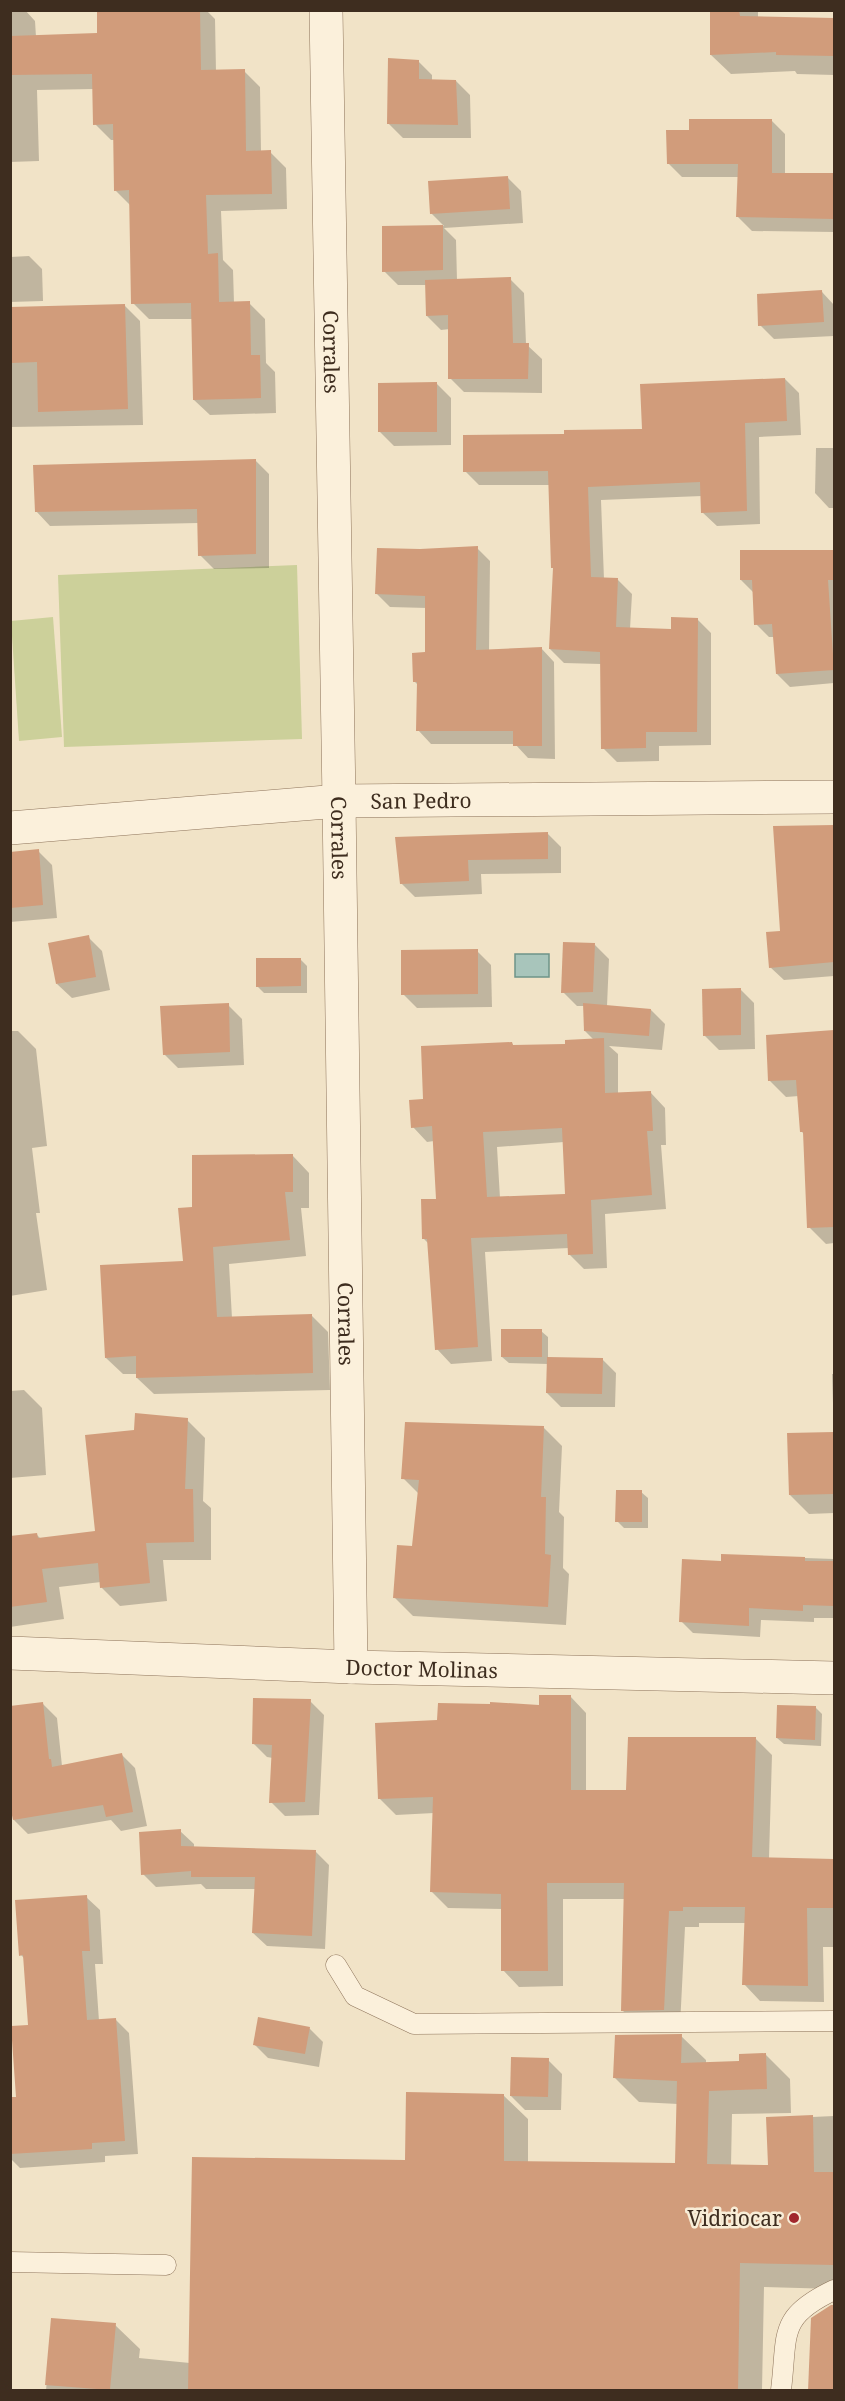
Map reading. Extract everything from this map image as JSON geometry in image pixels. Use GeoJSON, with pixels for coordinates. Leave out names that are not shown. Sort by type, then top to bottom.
{"type":"FeatureCollection","features":[{"type":"Feature","properties":{"kind":"street","name":"Corrales"},"geometry":{"type":"LineString","coordinates":[[326,10],[351,1667]]}},
{"type":"Feature","properties":{"kind":"street","name":"San Pedro"},"geometry":{"type":"LineString","coordinates":[[10,828],[339,801],[834,797]]}},
{"type":"Feature","properties":{"kind":"street","name":"Doctor Molinas"},"geometry":{"type":"LineString","coordinates":[[10,1653],[351,1667],[834,1678]]}},
{"type":"Feature","properties":{"kind":"lane"},"geometry":{"type":"LineString","coordinates":[[336,1965],[355,1996],[414,2024],[834,2021]]}},
{"type":"Feature","properties":{"kind":"lane"},"geometry":{"type":"LineString","coordinates":[[10,2262],[166,2265]]}},
{"type":"Feature","properties":{"kind":"lane"},"geometry":{"type":"LineString","coordinates":[[781,2391],[788,2330],[795,2315],[813,2301],[834,2290]]}},
{"type":"Feature","properties":{"kind":"green space"},"geometry":{"type":"Polygon","coordinates":[[[297,565],[302,739],[64,747],[58,575],[297,565]]]}},
{"type":"Feature","properties":{"kind":"green space"},"geometry":{"type":"Polygon","coordinates":[[[53,617],[62,737],[19,741],[11,621],[53,617]]]}},
{"type":"Feature","properties":{"kind":"water"},"geometry":{"type":"Polygon","coordinates":[[[515,954],[549,954],[549,977],[515,977],[515,954]]]}},
{"type":"Feature","properties":{"kind":"building"},"geometry":{"type":"Polygon","coordinates":[[[97,10],[200,10],[201,70],[245,69],[246,151],[271,150],[272,194],[206,195],[208,254],[218,253],[219,302],[250,301],[251,355],[260,355],[261,398],[193,400],[191,303],[131,304],[129,190],[114,191],[113,124],[93,125],[92,74],[10,75],[10,36],[97,33],[97,10]]]}},
{"type":"Feature","properties":{"kind":"building"},"geometry":{"type":"Polygon","coordinates":[[[710,10],[739,10],[740,16],[834,18],[834,56],[776,55],[776,52],[710,55],[710,10]]]}},
{"type":"Feature","properties":{"kind":"building"},"geometry":{"type":"Polygon","coordinates":[[[388,58],[419,60],[419,79],[456,80],[458,125],[387,124],[388,58]]]}},
{"type":"Feature","properties":{"kind":"building"},"geometry":{"type":"Polygon","coordinates":[[[689,119],[772,119],[772,173],[834,173],[834,219],[736,217],[738,164],[667,164],[666,130],[689,130],[689,119]]]}},
{"type":"Feature","properties":{"kind":"building"},"geometry":{"type":"Polygon","coordinates":[[[508,176],[510,209],[430,214],[428,181],[508,176]]]}},
{"type":"Feature","properties":{"kind":"building"},"geometry":{"type":"Polygon","coordinates":[[[443,225],[443,270],[382,272],[382,226],[443,225]]]}},
{"type":"Feature","properties":{"kind":"building"},"geometry":{"type":"Polygon","coordinates":[[[511,277],[513,343],[529,343],[528,379],[448,379],[448,315],[426,316],[425,280],[511,277]]]}},
{"type":"Feature","properties":{"kind":"building"},"geometry":{"type":"Polygon","coordinates":[[[822,290],[824,322],[758,326],[757,294],[822,290]]]}},
{"type":"Feature","properties":{"kind":"building"},"geometry":{"type":"Polygon","coordinates":[[[125,304],[128,409],[38,412],[37,362],[11,363],[10,307],[125,304]]]}},
{"type":"Feature","properties":{"kind":"building"},"geometry":{"type":"Polygon","coordinates":[[[785,378],[787,421],[745,423],[747,511],[701,513],[700,482],[588,487],[591,577],[618,578],[616,627],[671,629],[671,617],[698,618],[697,732],[646,732],[646,748],[601,749],[600,652],[549,649],[553,568],[551,568],[548,471],[463,472],[463,435],[564,434],[564,430],[642,429],[640,384],[785,378]]]}},
{"type":"Feature","properties":{"kind":"building"},"geometry":{"type":"Polygon","coordinates":[[[437,382],[437,432],[378,432],[378,383],[437,382]]]}},
{"type":"Feature","properties":{"kind":"building"},"geometry":{"type":"Polygon","coordinates":[[[256,459],[256,554],[198,556],[197,509],[35,512],[33,465],[256,459]]]}},
{"type":"Feature","properties":{"kind":"building"},"geometry":{"type":"Polygon","coordinates":[[[478,546],[476,650],[542,647],[542,746],[513,746],[513,731],[416,731],[417,682],[413,682],[412,653],[425,652],[425,596],[375,594],[377,548],[420,549],[478,546]]]}},
{"type":"Feature","properties":{"kind":"building"},"geometry":{"type":"Polygon","coordinates":[[[740,550],[834,550],[834,580],[828,580],[834,670],[776,674],[772,624],[754,625],[752,580],[740,580],[740,550]]]}},
{"type":"Feature","properties":{"kind":"building"},"geometry":{"type":"Polygon","coordinates":[[[834,825],[834,962],[769,968],[766,932],[780,931],[773,826],[834,825]]]}},
{"type":"Feature","properties":{"kind":"building"},"geometry":{"type":"Polygon","coordinates":[[[548,832],[548,859],[468,860],[469,881],[400,884],[395,837],[548,832]]]}},
{"type":"Feature","properties":{"kind":"building"},"geometry":{"type":"Polygon","coordinates":[[[39,849],[43,905],[10,908],[10,852],[39,849]]]}},
{"type":"Feature","properties":{"kind":"building"},"geometry":{"type":"Polygon","coordinates":[[[89,935],[96,977],[56,984],[48,943],[89,935]]]}},
{"type":"Feature","properties":{"kind":"building"},"geometry":{"type":"Polygon","coordinates":[[[563,942],[595,943],[593,992],[561,993],[563,942]]]}},
{"type":"Feature","properties":{"kind":"building"},"geometry":{"type":"Polygon","coordinates":[[[478,949],[478,994],[401,995],[401,950],[478,949]]]}},
{"type":"Feature","properties":{"kind":"building"},"geometry":{"type":"Polygon","coordinates":[[[256,958],[301,958],[301,986],[256,987],[256,958]]]}},
{"type":"Feature","properties":{"kind":"building"},"geometry":{"type":"Polygon","coordinates":[[[741,988],[741,1035],[703,1036],[702,989],[741,988]]]}},
{"type":"Feature","properties":{"kind":"building"},"geometry":{"type":"Polygon","coordinates":[[[229,1003],[230,1052],[163,1055],[160,1006],[229,1003]]]}},
{"type":"Feature","properties":{"kind":"building"},"geometry":{"type":"Polygon","coordinates":[[[583,1003],[651,1009],[649,1036],[584,1031],[583,1003]]]}},
{"type":"Feature","properties":{"kind":"building"},"geometry":{"type":"Polygon","coordinates":[[[834,1030],[834,1227],[807,1228],[803,1132],[800,1132],[796,1080],[768,1081],[766,1035],[834,1030]]]}},
{"type":"Feature","properties":{"kind":"building"},"geometry":{"type":"Polygon","coordinates":[[[604,1038],[605,1093],[651,1091],[653,1131],[647,1131],[652,1195],[591,1200],[593,1254],[568,1255],[567,1234],[471,1238],[478,1347],[435,1350],[427,1239],[422,1239],[421,1199],[436,1199],[432,1126],[411,1128],[409,1100],[423,1099],[421,1046],[512,1042],[513,1045],[565,1044],[565,1040],[604,1038]],[[562,1128],[483,1132],[487,1197],[565,1194],[562,1128]]]}},
{"type":"Feature","properties":{"kind":"building"},"geometry":{"type":"Polygon","coordinates":[[[293,1154],[293,1192],[285,1192],[290,1240],[213,1247],[217,1317],[312,1314],[313,1373],[136,1378],[136,1356],[105,1358],[100,1265],[183,1261],[178,1208],[192,1207],[192,1155],[293,1154]]]}},
{"type":"Feature","properties":{"kind":"building"},"geometry":{"type":"Polygon","coordinates":[[[501,1329],[542,1329],[542,1357],[501,1357],[501,1329]]]}},
{"type":"Feature","properties":{"kind":"building"},"geometry":{"type":"Polygon","coordinates":[[[547,1357],[603,1358],[602,1394],[546,1393],[547,1357]]]}},
{"type":"Feature","properties":{"kind":"building"},"geometry":{"type":"Polygon","coordinates":[[[135,1413],[188,1418],[185,1489],[193,1489],[194,1542],[146,1543],[150,1583],[100,1588],[98,1563],[42,1569],[47,1602],[10,1607],[10,1536],[37,1533],[38,1538],[95,1531],[85,1435],[134,1430],[135,1413]]]}},
{"type":"Feature","properties":{"kind":"building"},"geometry":{"type":"Polygon","coordinates":[[[405,1422],[544,1426],[541,1497],[546,1497],[545,1554],[551,1555],[548,1607],[393,1598],[397,1545],[412,1546],[419,1480],[401,1479],[405,1422]]]}},
{"type":"Feature","properties":{"kind":"building"},"geometry":{"type":"Polygon","coordinates":[[[834,1432],[834,1494],[789,1495],[787,1433],[834,1432]]]}},
{"type":"Feature","properties":{"kind":"building"},"geometry":{"type":"Polygon","coordinates":[[[616,1490],[642,1490],[642,1522],[615,1522],[616,1490]]]}},
{"type":"Feature","properties":{"kind":"building"},"geometry":{"type":"Polygon","coordinates":[[[721,1554],[805,1557],[805,1561],[834,1561],[834,1606],[803,1605],[803,1611],[749,1608],[749,1626],[679,1622],[682,1559],[721,1561],[721,1554]]]}},
{"type":"Feature","properties":{"kind":"building"},"geometry":{"type":"Polygon","coordinates":[[[539,1695],[571,1695],[571,1790],[626,1790],[628,1737],[756,1737],[752,1857],[834,1859],[834,1908],[807,1908],[808,1986],[742,1985],[745,1907],[683,1907],[683,1911],[669,1911],[664,2010],[621,2011],[624,1883],[547,1883],[548,1971],[501,1971],[501,1894],[430,1892],[433,1797],[378,1799],[375,1723],[437,1720],[438,1703],[490,1704],[490,1702],[539,1705],[539,1695]]]}},
{"type":"Feature","properties":{"kind":"building"},"geometry":{"type":"Polygon","coordinates":[[[253,1698],[311,1699],[305,1802],[269,1803],[272,1745],[252,1744],[253,1698]]]}},
{"type":"Feature","properties":{"kind":"building"},"geometry":{"type":"Polygon","coordinates":[[[43,1702],[49,1759],[51,1759],[52,1767],[122,1753],[133,1812],[106,1817],[103,1805],[13,1820],[10,1806],[10,1706],[43,1702]]]}},
{"type":"Feature","properties":{"kind":"building"},"geometry":{"type":"Polygon","coordinates":[[[777,1705],[816,1706],[815,1740],[776,1738],[777,1705]]]}},
{"type":"Feature","properties":{"kind":"building"},"geometry":{"type":"Polygon","coordinates":[[[181,1829],[181,1846],[316,1850],[312,1936],[252,1933],[255,1877],[191,1877],[191,1871],[141,1875],[139,1832],[181,1829]]]}},
{"type":"Feature","properties":{"kind":"building"},"geometry":{"type":"Polygon","coordinates":[[[87,1895],[90,1951],[82,1951],[87,2020],[116,2018],[125,2141],[92,2143],[92,2149],[10,2154],[10,2097],[16,2097],[11,2026],[28,2025],[23,1955],[19,1956],[15,1900],[87,1895]]]}},
{"type":"Feature","properties":{"kind":"building"},"geometry":{"type":"Polygon","coordinates":[[[258,2017],[310,2027],[305,2054],[253,2045],[258,2017]]]}},
{"type":"Feature","properties":{"kind":"building"},"geometry":{"type":"Polygon","coordinates":[[[682,2034],[681,2063],[739,2061],[739,2054],[766,2053],[767,2089],[709,2091],[707,2164],[768,2165],[766,2117],[813,2115],[814,2172],[834,2172],[834,2265],[740,2263],[738,2391],[188,2391],[192,2157],[405,2160],[406,2092],[504,2094],[504,2161],[675,2163],[677,2081],[613,2078],[615,2035],[682,2034]]]}},
{"type":"Feature","properties":{"kind":"building"},"geometry":{"type":"Polygon","coordinates":[[[511,2057],[549,2058],[548,2097],[510,2096],[511,2057]]]}},
{"type":"Feature","properties":{"kind":"building"},"geometry":{"type":"Polygon","coordinates":[[[834,2305],[834,2391],[808,2391],[811,2318],[834,2305]]]}},
{"type":"Feature","properties":{"kind":"building"},"geometry":{"type":"Polygon","coordinates":[[[51,2318],[116,2323],[110,2390],[45,2385],[51,2318]]]}},
{"type":"Feature","properties":{"kind":"place","name":"Vidriocar"},"geometry":{"type":"Point","coordinates":[794,2218]}}]}
